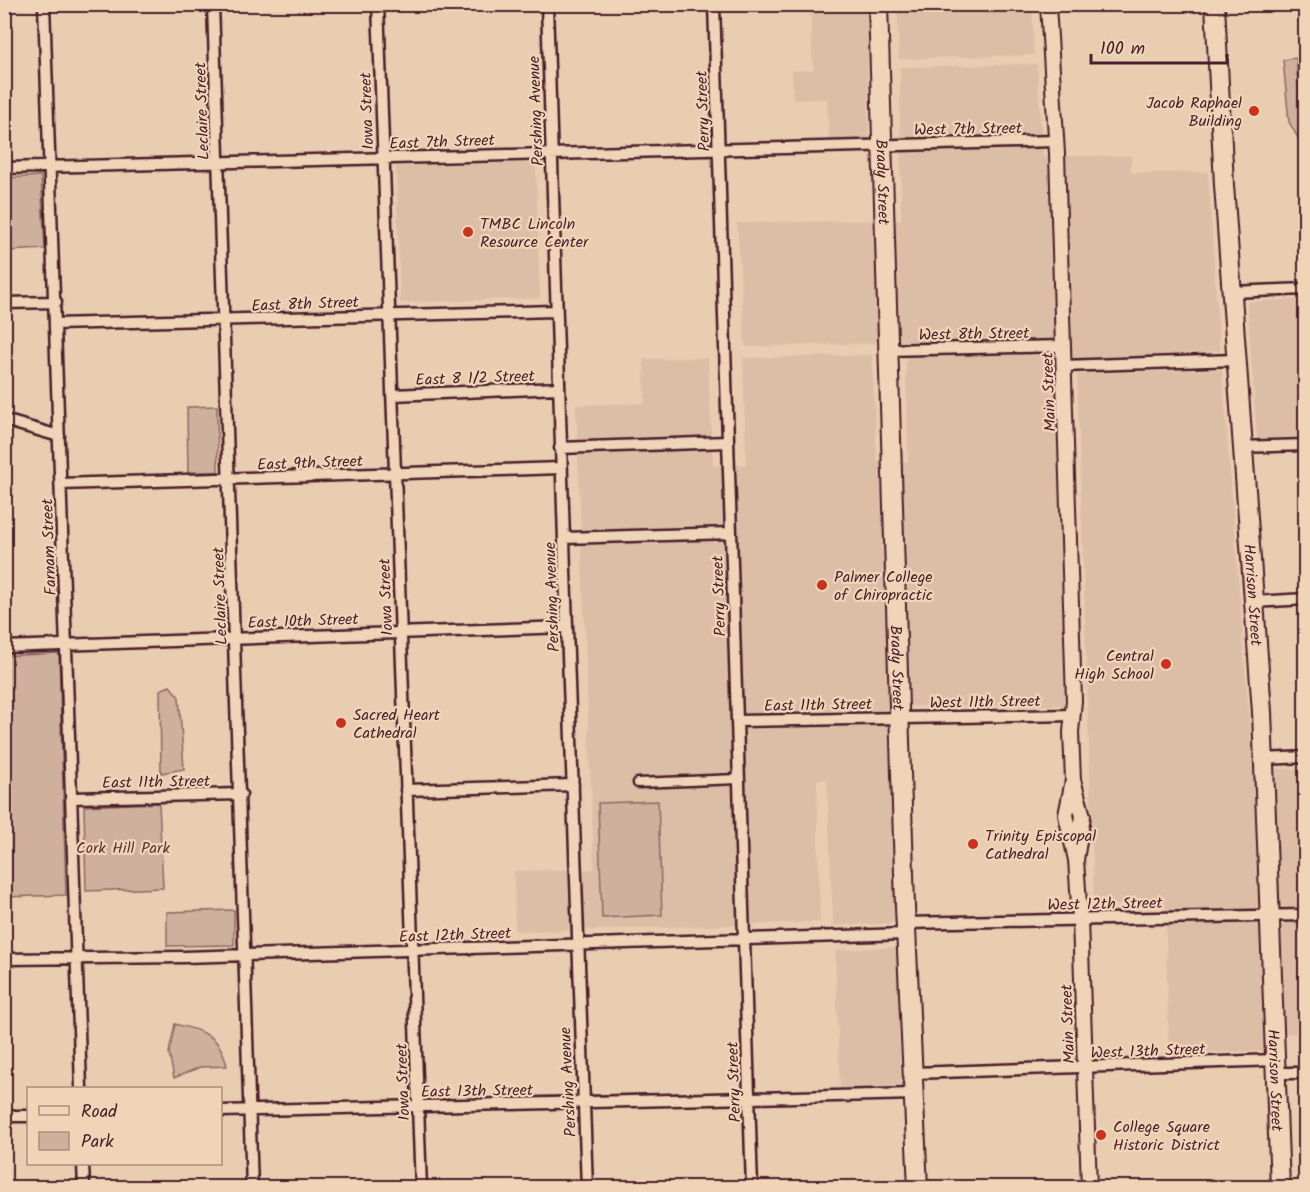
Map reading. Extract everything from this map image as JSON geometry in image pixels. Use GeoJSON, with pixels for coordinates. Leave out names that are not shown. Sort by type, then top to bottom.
{"type":"FeatureCollection","features":[{"type":"Feature","properties":{"kind":"highway","name":"Brady Street"},"geometry":{"type":"LineString","coordinates":[[878,4],[898,717],[918,1188]]}},
{"type":"Feature","properties":{"kind":"highway","name":"Harrison Street"},"geometry":{"type":"LineString","coordinates":[[1215,4],[1221,145],[1264,759],[1280,1188]]}},
{"type":"Feature","properties":{"kind":"street","name":"Farnam Street"},"geometry":{"type":"LineString","coordinates":[[44,4],[56,302],[81,1087]]}},
{"type":"Feature","properties":{"kind":"street","name":"Leclaire Street"},"geometry":{"type":"LineString","coordinates":[[213,4],[241,794],[252,1188]]}},
{"type":"Feature","properties":{"kind":"street","name":"Iowa Street"},"geometry":{"type":"LineString","coordinates":[[378,4],[421,1188]]}},
{"type":"Feature","properties":{"kind":"street","name":"Pershing Avenue"},"geometry":{"type":"LineString","coordinates":[[547,4],[555,311],[579,945],[579,1024],[587,1188]]}},
{"type":"Feature","properties":{"kind":"street","name":"Perry Street"},"geometry":{"type":"LineString","coordinates":[[714,4],[742,939],[752,1188]]}},
{"type":"Feature","properties":{"kind":"street","name":"Main Street"},"geometry":{"type":"LineString","coordinates":[[1048,4],[1063,346],[1073,780],[1083,816],[1076,860],[1089,1188]]}},
{"type":"Feature","properties":{"kind":"street","name":"West 7th Street"},"geometry":{"type":"LineString","coordinates":[[881,145],[1055,141]]}},
{"type":"Feature","properties":{"kind":"street","name":"East 7th Street"},"geometry":{"type":"LineString","coordinates":[[4,168],[881,145]]}},
{"type":"Feature","properties":{"kind":"street"},"geometry":{"type":"LineString","coordinates":[[1232,292],[1305,289]]}},
{"type":"Feature","properties":{"kind":"street"},"geometry":{"type":"LineString","coordinates":[[4,303],[56,302]]}},
{"type":"Feature","properties":{"kind":"street","name":"East 8th Street"},"geometry":{"type":"LineString","coordinates":[[56,324],[555,311]]}},
{"type":"Feature","properties":{"kind":"street","name":"West 8th Street"},"geometry":{"type":"LineString","coordinates":[[886,350],[1063,346]]}},
{"type":"Feature","properties":{"kind":"street"},"geometry":{"type":"LineString","coordinates":[[1063,366],[1235,360]]}},
{"type":"Feature","properties":{"kind":"street","name":"East 8 1/2 Street"},"geometry":{"type":"LineString","coordinates":[[393,395],[558,388]]}},
{"type":"Feature","properties":{"kind":"street"},"geometry":{"type":"LineString","coordinates":[[4,420],[59,436]]}},
{"type":"Feature","properties":{"kind":"street"},"geometry":{"type":"LineString","coordinates":[[560,448],[727,442]]}},
{"type":"Feature","properties":{"kind":"street"},"geometry":{"type":"LineString","coordinates":[[1241,447],[1305,445]]}},
{"type":"Feature","properties":{"kind":"street","name":"East 9th Street"},"geometry":{"type":"LineString","coordinates":[[61,484],[561,468]]}},
{"type":"Feature","properties":{"kind":"street"},"geometry":{"type":"LineString","coordinates":[[564,538],[731,533]]}},
{"type":"Feature","properties":{"kind":"street"},"geometry":{"type":"LineString","coordinates":[[1253,602],[1305,599]]}},
{"type":"Feature","properties":{"kind":"street","name":"East 10th Street"},"geometry":{"type":"LineString","coordinates":[[4,646],[567,627]]}},
{"type":"Feature","properties":{"kind":"street","name":"West 11th Street"},"geometry":{"type":"LineString","coordinates":[[898,717],[1072,715]]}},
{"type":"Feature","properties":{"kind":"street","name":"East 11th Street"},"geometry":{"type":"LineString","coordinates":[[737,721],[898,717]]}},
{"type":"Feature","properties":{"kind":"street"},"geometry":{"type":"LineString","coordinates":[[1264,759],[1305,757]]}},
{"type":"Feature","properties":{"kind":"street"},"geometry":{"type":"LineString","coordinates":[[638,783],[738,779]]}},
{"type":"Feature","properties":{"kind":"street"},"geometry":{"type":"LineString","coordinates":[[406,790],[573,785]]}},
{"type":"Feature","properties":{"kind":"street","name":"East 11th Street"},"geometry":{"type":"LineString","coordinates":[[72,798],[241,794]]}},
{"type":"Feature","properties":{"kind":"street","name":"West 12th Street"},"geometry":{"type":"LineString","coordinates":[[906,928],[1080,919],[1305,915]]}},
{"type":"Feature","properties":{"kind":"street","name":"East 12th Street"},"geometry":{"type":"LineString","coordinates":[[4,959],[245,955],[579,945],[742,939],[906,928]]}},
{"type":"Feature","properties":{"kind":"street","name":"West 13th Street"},"geometry":{"type":"LineString","coordinates":[[914,1073],[1085,1067],[1276,1066],[1305,1073]]}},
{"type":"Feature","properties":{"kind":"street","name":"East 13th Street"},"geometry":{"type":"LineString","coordinates":[[222,1111],[915,1094]]}},
{"type":"Feature","properties":{"kind":"street"},"geometry":{"type":"LineString","coordinates":[[4,1116],[27,1116]]}},
{"type":"Feature","properties":{"kind":"street"},"geometry":{"type":"LineString","coordinates":[[83,1165],[84,1188]]}},
{"type":"Feature","properties":{"kind":"shaded area"},"geometry":{"type":"Polygon","coordinates":[[[810,5],[867,5],[869,138],[829,140],[827,99],[793,100],[792,71],[813,70],[810,5]]]}},
{"type":"Feature","properties":{"kind":"shaded area"},"geometry":{"type":"Polygon","coordinates":[[[897,5],[1032,5],[1034,55],[899,59],[897,5]]]}},
{"type":"Feature","properties":{"kind":"shaded area","name":"Palmer College of Chiropractic"},"geometry":{"type":"Polygon","coordinates":[[[1037,64],[1043,156],[1131,156],[1131,173],[1208,172],[1220,351],[1055,362],[1065,705],[893,707],[890,778],[895,923],[833,926],[827,780],[817,780],[820,922],[515,931],[514,871],[594,869],[576,405],[645,403],[644,359],[708,358],[713,466],[746,465],[743,358],[872,355],[877,461],[908,461],[906,363],[908,342],[745,347],[737,223],[901,220],[900,67],[1037,64]]]}},
{"type":"Feature","properties":{"kind":"shaded area","name":"TMBC Lincoln Resource Center"},"geometry":{"type":"Polygon","coordinates":[[[536,162],[540,298],[400,303],[396,166],[536,162]]]}},
{"type":"Feature","properties":{"kind":"shaded area"},"geometry":{"type":"Polygon","coordinates":[[[1305,299],[1305,437],[1257,439],[1247,302],[1305,299]]]}},
{"type":"Feature","properties":{"kind":"shaded area","name":"Central High School"},"geometry":{"type":"Polygon","coordinates":[[[1222,369],[1253,768],[1305,769],[1305,1033],[1271,1034],[1271,1051],[1169,1053],[1165,904],[1094,905],[1077,374],[1222,369]]]}},
{"type":"Feature","properties":{"kind":"shaded area"},"geometry":{"type":"Polygon","coordinates":[[[897,947],[901,1086],[840,1089],[835,950],[897,947]]]}},
{"type":"Feature","properties":{"kind":"green space"},"geometry":{"type":"Polygon","coordinates":[[[1296,58],[1300,105],[1305,112],[1305,159],[1303,147],[1289,122],[1283,60],[1296,58]]]}},
{"type":"Feature","properties":{"kind":"green space"},"geometry":{"type":"Polygon","coordinates":[[[41,176],[45,249],[5,251],[5,178],[41,176]]]}},
{"type":"Feature","properties":{"kind":"green space"},"geometry":{"type":"Polygon","coordinates":[[[217,406],[218,472],[188,472],[187,407],[217,406]]]}},
{"type":"Feature","properties":{"kind":"green space","name":"Cork Hill Park"},"geometry":{"type":"Polygon","coordinates":[[[59,653],[66,895],[5,897],[5,656],[59,653]]]}},
{"type":"Feature","properties":{"kind":"green space"},"geometry":{"type":"Polygon","coordinates":[[[170,686],[179,697],[184,769],[161,773],[160,690],[170,686]]]}},
{"type":"Feature","properties":{"kind":"green space"},"geometry":{"type":"Polygon","coordinates":[[[658,801],[662,915],[602,918],[598,803],[658,801]]]}},
{"type":"Feature","properties":{"kind":"green space","name":"Cork Hill Park"},"geometry":{"type":"Polygon","coordinates":[[[159,803],[163,888],[86,891],[84,806],[159,803]]]}},
{"type":"Feature","properties":{"kind":"green space"},"geometry":{"type":"Polygon","coordinates":[[[234,910],[234,945],[167,946],[167,912],[234,910]]]}},
{"type":"Feature","properties":{"kind":"green space"},"geometry":{"type":"Polygon","coordinates":[[[175,1024],[209,1036],[220,1047],[227,1066],[200,1067],[174,1078],[169,1053],[175,1024]]]}},
{"type":"Feature","properties":{"kind":"place","name":"Jacob Raphael Building"},"geometry":{"type":"Point","coordinates":[1254,111]}},
{"type":"Feature","properties":{"kind":"place","name":"TMBC Lincoln Resource Center"},"geometry":{"type":"Point","coordinates":[468,232]}},
{"type":"Feature","properties":{"kind":"place","name":"Palmer College of Chiropractic"},"geometry":{"type":"Point","coordinates":[822,585]}},
{"type":"Feature","properties":{"kind":"place","name":"Central High School"},"geometry":{"type":"Point","coordinates":[1166,664]}},
{"type":"Feature","properties":{"kind":"place","name":"Sacred Heart Cathedral"},"geometry":{"type":"Point","coordinates":[341,723]}},
{"type":"Feature","properties":{"kind":"place","name":"Trinity Episcopal Cathedral"},"geometry":{"type":"Point","coordinates":[973,844]}},
{"type":"Feature","properties":{"kind":"place","name":"College Square Historic District"},"geometry":{"type":"Point","coordinates":[1101,1135]}}]}
